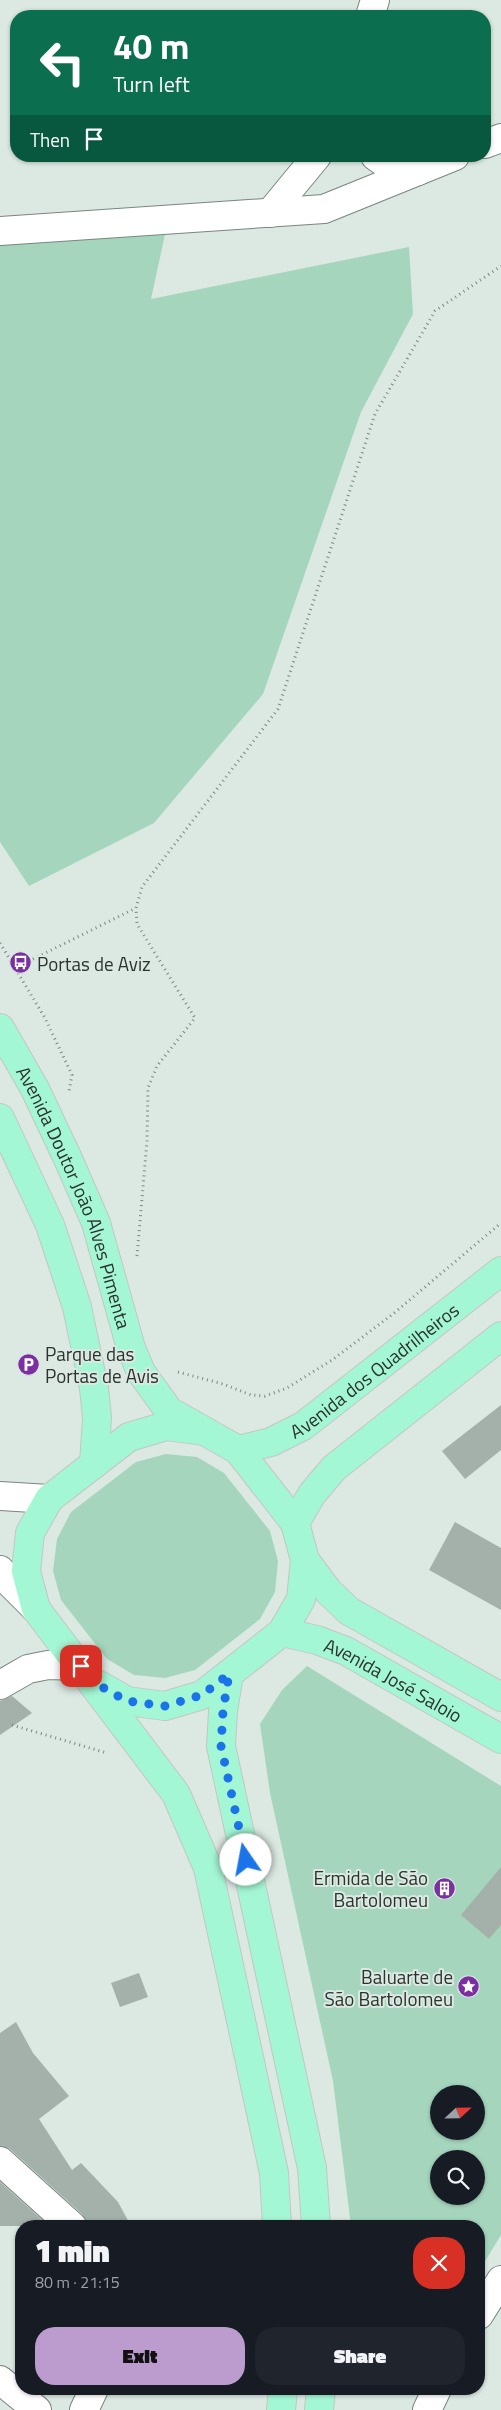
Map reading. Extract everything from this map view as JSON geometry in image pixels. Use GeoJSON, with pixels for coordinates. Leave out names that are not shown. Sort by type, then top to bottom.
{"type":"FeatureCollection","features":[{"type":"Feature","properties":{"kind":"main road","name":"Avenida Doutor João Alves Pimenta"},"geometry":{"type":"LineString","coordinates":[[0,1028],[35,1088],[96,1223],[131,1348],[141,1372],[169,1410],[238,1450]]}},
{"type":"Feature","properties":{"kind":"main road","name":"Avenida Doutor João Alves Pimenta"},"geometry":{"type":"LineString","coordinates":[[0,1118],[50,1225],[77,1307],[94,1388],[97,1418],[94,1464]]}},
{"type":"Feature","properties":{"kind":"main road","name":"Avenida dos Quadrilheiros"},"geometry":{"type":"LineString","coordinates":[[238,1450],[271,1442],[303,1426],[501,1272]]}},
{"type":"Feature","properties":{"kind":"main road"},"geometry":{"type":"LineString","coordinates":[[295,1523],[312,1494],[334,1468],[501,1336]]}},
{"type":"Feature","properties":{"kind":"main road"},"geometry":{"type":"LineString","coordinates":[[204,1431],[166,1426],[129,1437],[94,1464],[49,1500],[30,1533],[26,1572],[36,1609],[176,1794],[208,1868],[274,2173],[277,2220]]}},
{"type":"Feature","properties":{"kind":"main road"},"geometry":{"type":"LineString","coordinates":[[87,1674],[127,1701],[165,1706],[202,1695],[282,1632],[301,1599],[305,1560],[295,1523],[238,1450]]}},
{"type":"Feature","properties":{"kind":"main road","name":"Avenida José Saloio"},"geometry":{"type":"LineString","coordinates":[[305,1560],[328,1591],[349,1611],[501,1697]]}},
{"type":"Feature","properties":{"kind":"main road","name":"Avenida José Saloio"},"geometry":{"type":"LineString","coordinates":[[282,1632],[317,1640],[346,1651],[501,1739]]}},
{"type":"Feature","properties":{"kind":"main road"},"geometry":{"type":"LineString","coordinates":[[229,1674],[223,1711],[221,1746],[312,2168],[316,2220]]}},
{"type":"Feature","properties":{"kind":"main road"},"geometry":{"type":"LineString","coordinates":[[281,2410],[282,2395]]}},
{"type":"Feature","properties":{"kind":"main road"},"geometry":{"type":"LineString","coordinates":[[319,2410],[320,2395]]}},
{"type":"Feature","properties":{"kind":"street"},"geometry":{"type":"LineString","coordinates":[[270,212],[313,162]]}},
{"type":"Feature","properties":{"kind":"street"},"geometry":{"type":"LineString","coordinates":[[383,162],[389,166],[418,171]]}},
{"type":"Feature","properties":{"kind":"street"},"geometry":{"type":"LineString","coordinates":[[0,231],[324,209],[440,162]]}},
{"type":"Feature","properties":{"kind":"street"},"geometry":{"type":"LineString","coordinates":[[0,1496],[49,1500]]}},
{"type":"Feature","properties":{"kind":"street"},"geometry":{"type":"LineString","coordinates":[[0,1570],[36,1609]]}},
{"type":"Feature","properties":{"kind":"street"},"geometry":{"type":"LineString","coordinates":[[0,1685],[28,1669],[48,1665],[87,1674]]}},
{"type":"Feature","properties":{"kind":"street"},"geometry":{"type":"LineString","coordinates":[[0,2161],[65,2220]]}},
{"type":"Feature","properties":{"kind":"street"},"geometry":{"type":"LineString","coordinates":[[485,2305],[501,2280]]}},
{"type":"Feature","properties":{"kind":"street"},"geometry":{"type":"LineString","coordinates":[[0,2380],[15,2392]]}},
{"type":"Feature","properties":{"kind":"street"},"geometry":{"type":"LineString","coordinates":[[18,2395],[37,2410]]}},
{"type":"Feature","properties":{"kind":"street"},"geometry":{"type":"LineString","coordinates":[[84,2410],[91,2395]]}},
{"type":"Feature","properties":{"kind":"street"},"geometry":{"type":"LineString","coordinates":[[427,2410],[434,2395]]}},
{"type":"Feature","properties":{"kind":"path"},"geometry":{"type":"LineString","coordinates":[[136,1264],[147,1141],[148,1088],[157,1066],[196,1018],[137,924],[136,908],[142,887],[278,709],[375,414],[435,310],[501,266]]}},
{"type":"Feature","properties":{"kind":"path"},"geometry":{"type":"LineString","coordinates":[[15,968],[136,908]]}},
{"type":"Feature","properties":{"kind":"path"},"geometry":{"type":"LineString","coordinates":[[173,1370],[199,1379],[223,1384],[251,1395],[265,1396],[287,1388],[326,1364],[378,1326],[501,1223]]}},
{"type":"Feature","properties":{"kind":"path"},"geometry":{"type":"LineString","coordinates":[[12,1725],[113,1755]]}},
{"type":"Feature","properties":{"kind":"green space"},"geometry":{"type":"Polygon","coordinates":[[[166,230],[151,299],[409,247],[413,314],[361,412],[263,694],[154,823],[29,886],[0,842],[0,245],[166,230]]]}},
{"type":"Feature","properties":{"kind":"green space"},"geometry":{"type":"Polygon","coordinates":[[[166,1454],[197,1457],[224,1473],[270,1531],[278,1561],[275,1592],[260,1619],[195,1670],[165,1678],[134,1675],[107,1659],[61,1600],[53,1571],[57,1539],[71,1512],[136,1462],[166,1454]]]}},
{"type":"Feature","properties":{"kind":"green space"},"geometry":{"type":"Polygon","coordinates":[[[307,1666],[501,1786],[501,2235],[485,2261],[485,2220],[350,2220],[333,2081],[270,1793],[260,1724],[282,1690],[307,1666]]]}},
{"type":"Feature","properties":{"kind":"building"},"geometry":{"type":"Polygon","coordinates":[[[501,1405],[501,1450],[465,1479],[442,1451],[501,1405]]]}},
{"type":"Feature","properties":{"kind":"building"},"geometry":{"type":"Polygon","coordinates":[[[455,1522],[501,1548],[501,1610],[429,1570],[455,1522]]]}},
{"type":"Feature","properties":{"kind":"building"},"geometry":{"type":"Polygon","coordinates":[[[12,1696],[32,1713],[0,1735],[0,1701],[12,1696]]]}},
{"type":"Feature","properties":{"kind":"building"},"geometry":{"type":"Polygon","coordinates":[[[501,1867],[501,1925],[489,1939],[461,1915],[501,1867]]]}},
{"type":"Feature","properties":{"kind":"building"},"geometry":{"type":"Polygon","coordinates":[[[139,1973],[148,1997],[120,2007],[111,1983],[139,1973]]]}},
{"type":"Feature","properties":{"kind":"building"},"geometry":{"type":"Polygon","coordinates":[[[16,2022],[33,2053],[69,2096],[39,2119],[72,2170],[81,2163],[118,2202],[128,2220],[84,2220],[82,2214],[10,2149],[0,2146],[0,2033],[16,2022]]]}},
{"type":"Feature","properties":{"kind":"building"},"geometry":{"type":"Polygon","coordinates":[[[0,2182],[42,2220],[15,2220],[15,2226],[0,2226],[0,2182]]]}},
{"type":"Feature","properties":{"kind":"place","name":"Portas de Aviz"},"geometry":{"type":"Point","coordinates":[21,963]}},
{"type":"Feature","properties":{"kind":"place","name":"Parque das Portas de Avis"},"geometry":{"type":"Point","coordinates":[29,1364]}},
{"type":"Feature","properties":{"kind":"place","name":"Ermida de São Bartolomeu"},"geometry":{"type":"Point","coordinates":[444,1888]}},
{"type":"Feature","properties":{"kind":"place","name":"Baluarte de São Bartolomeu"},"geometry":{"type":"Point","coordinates":[469,1987]}},
{"type":"Feature","properties":{"kind":"route"},"geometry":{"type":"LineString","coordinates":[[81,1666],[93,1682],[127,1701],[165,1706],[202,1695],[229,1674],[223,1711],[221,1746],[246,1860]]}}]}
